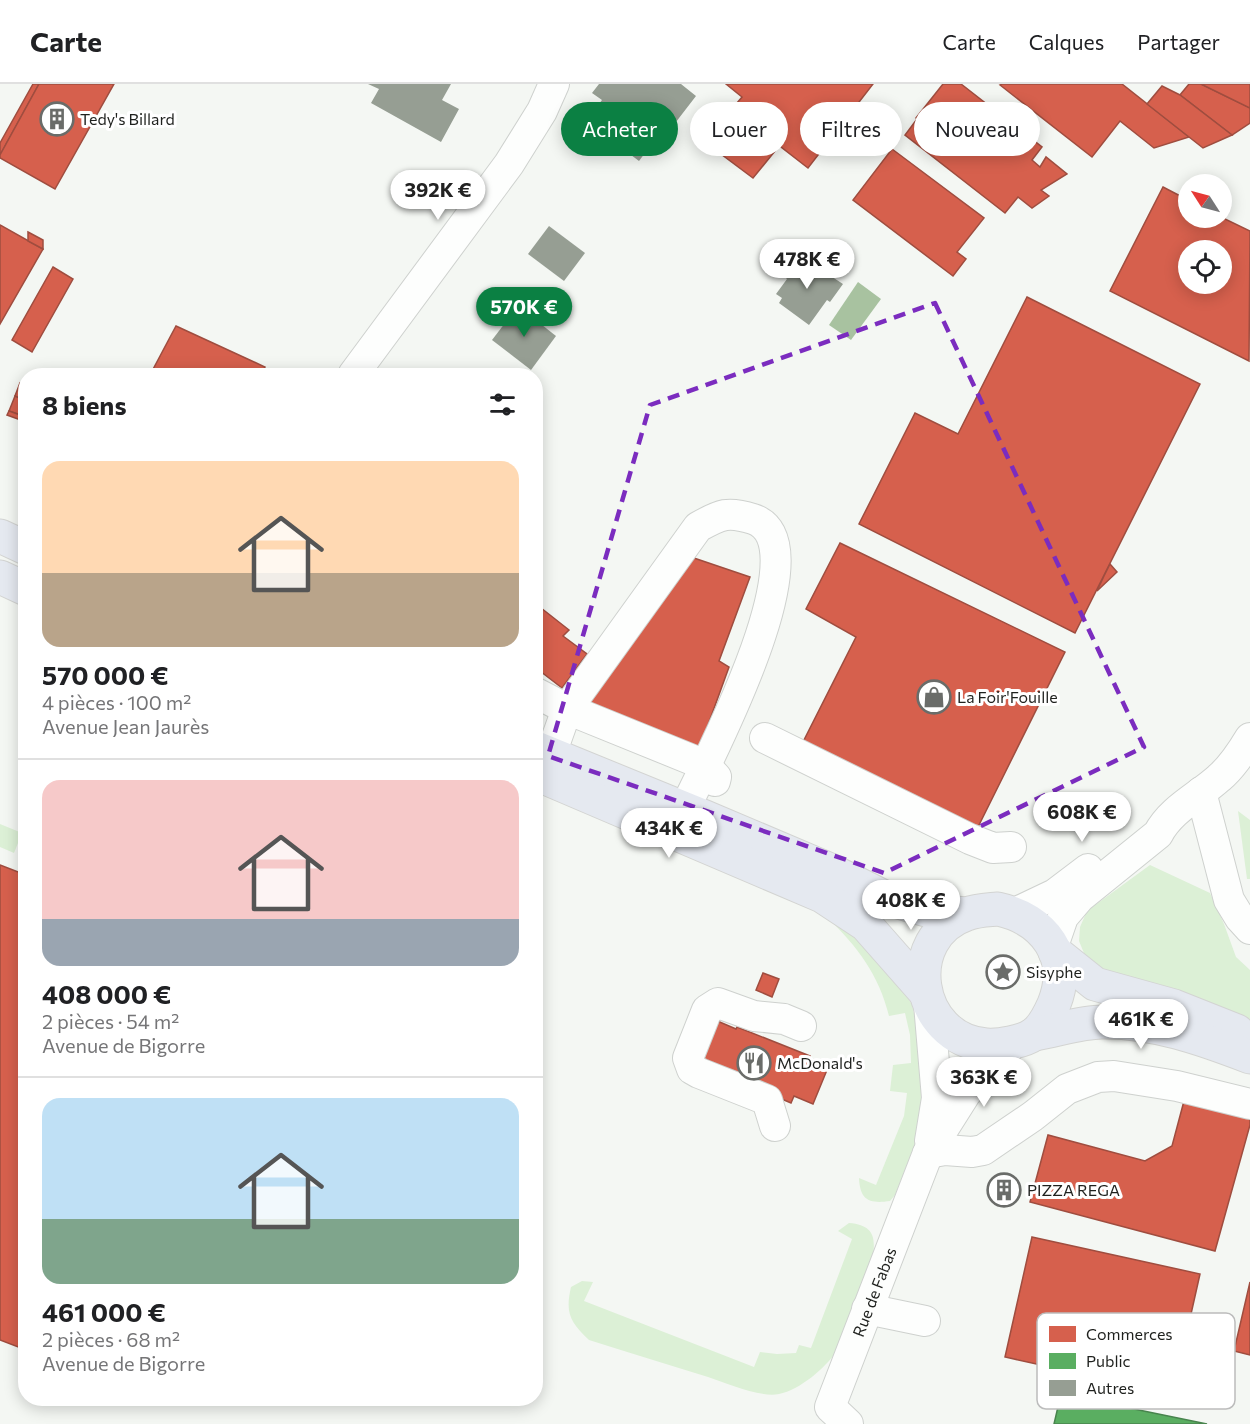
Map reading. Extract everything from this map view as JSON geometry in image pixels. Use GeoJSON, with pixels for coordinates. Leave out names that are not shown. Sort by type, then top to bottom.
{"type":"FeatureCollection","features":[{"type":"Feature","properties":{"kind":"main road"},"geometry":{"type":"LineString","coordinates":[[0,536],[18,544]]}},
{"type":"Feature","properties":{"kind":"main road"},"geometry":{"type":"LineString","coordinates":[[0,547],[18,555]]}},
{"type":"Feature","properties":{"kind":"main road"},"geometry":{"type":"LineString","coordinates":[[0,577],[18,585]]}},
{"type":"Feature","properties":{"kind":"main road"},"geometry":{"type":"LineString","coordinates":[[543,760],[685,808],[828,869],[888,899],[926,910],[965,914],[990,909],[1015,913],[1029,920],[1042,931],[1054,949],[1095,984],[1174,1006],[1250,1036]]}},
{"type":"Feature","properties":{"kind":"main road"},"geometry":{"type":"LineString","coordinates":[[543,760],[822,896],[866,925],[927,998],[938,1020],[952,1033],[968,1041],[987,1045],[1100,1022],[1136,1023],[1164,1029],[1250,1057]]}},
{"type":"Feature","properties":{"kind":"main road"},"geometry":{"type":"LineString","coordinates":[[927,998],[923,974],[927,955],[936,938],[949,924],[965,914]]}},
{"type":"Feature","properties":{"kind":"main road"},"geometry":{"type":"LineString","coordinates":[[1023,1038],[1050,1012],[1058,993],[1060,972],[1054,949]]}},
{"type":"Feature","properties":{"kind":"street"},"geometry":{"type":"LineString","coordinates":[[358,368],[509,164],[542,111],[554,84]]}},
{"type":"Feature","properties":{"kind":"street"},"geometry":{"type":"LineString","coordinates":[[543,755],[567,709],[698,527],[720,514],[738,514],[760,521],[768,528],[774,542],[777,563],[768,614],[741,690],[685,808]]}},
{"type":"Feature","properties":{"kind":"street"},"geometry":{"type":"LineString","coordinates":[[0,564],[18,572]]}},
{"type":"Feature","properties":{"kind":"street"},"geometry":{"type":"LineString","coordinates":[[543,697],[567,709],[705,765],[716,777],[711,805],[801,845],[828,869]]}},
{"type":"Feature","properties":{"kind":"street"},"geometry":{"type":"LineString","coordinates":[[765,738],[970,839],[993,848],[1011,847]]}},
{"type":"Feature","properties":{"kind":"street"},"geometry":{"type":"LineString","coordinates":[[1054,949],[1063,917],[1080,897],[1158,834],[1165,821],[1219,778],[1237,760],[1250,738]]}},
{"type":"Feature","properties":{"kind":"street"},"geometry":{"type":"LineString","coordinates":[[1201,792],[1229,900],[1250,929]]}},
{"type":"Feature","properties":{"kind":"street"},"geometry":{"type":"LineString","coordinates":[[1015,913],[1055,894],[1145,824],[1165,821]]}},
{"type":"Feature","properties":{"kind":"street","name":"Rue de Fabas"},"geometry":{"type":"LineString","coordinates":[[927,998],[937,1098],[928,1153]]}},
{"type":"Feature","properties":{"kind":"street"},"geometry":{"type":"LineString","coordinates":[[775,1126],[767,1100],[692,1069],[688,1058],[707,1010],[718,1003],[754,1016],[792,1022]]}},
{"type":"Feature","properties":{"kind":"street","name":"Rue de Fabas"},"geometry":{"type":"LineString","coordinates":[[848,1424],[830,1407],[928,1153],[966,1093],[1023,1038]]}},
{"type":"Feature","properties":{"kind":"street"},"geometry":{"type":"LineString","coordinates":[[1201,1041],[1250,1065]]}},
{"type":"Feature","properties":{"kind":"street"},"geometry":{"type":"LineString","coordinates":[[928,1153],[945,1150],[972,1152],[983,1150],[1033,1116],[1067,1089],[1098,1077],[1114,1076],[1177,1086],[1250,1104]]}},
{"type":"Feature","properties":{"kind":"street"},"geometry":{"type":"LineString","coordinates":[[867,1309],[925,1322]]}},
{"type":"Feature","properties":{"kind":"highlighted area"},"geometry":{"type":"Polygon","coordinates":[[[935,303],[1144,747],[884,873],[548,756],[650,405],[935,303]]]}},
{"type":"Feature","properties":{"kind":"shaded area"},"geometry":{"type":"Polygon","coordinates":[[[858,282],[881,299],[851,340],[829,325],[858,282]]]}},
{"type":"Feature","properties":{"kind":"shaded area"},"geometry":{"type":"Polygon","coordinates":[[[1238,811],[1250,820],[1250,879],[1247,879],[1238,811]]]}},
{"type":"Feature","properties":{"kind":"shaded area"},"geometry":{"type":"Polygon","coordinates":[[[0,824],[18,831],[18,843],[14,853],[0,847],[0,824]]]}},
{"type":"Feature","properties":{"kind":"shaded area"},"geometry":{"type":"Polygon","coordinates":[[[1150,865],[1210,893],[1236,957],[1250,970],[1250,1026],[1096,969],[1086,958],[1079,941],[1080,927],[1087,911],[1150,865]]]}},
{"type":"Feature","properties":{"kind":"shaded area"},"geometry":{"type":"Polygon","coordinates":[[[830,911],[891,967],[912,1005],[924,1054],[923,1123],[895,1195],[890,1201],[876,1202],[867,1199],[861,1191],[859,1178],[876,1185],[904,1116],[907,1093],[890,1091],[893,1065],[911,1063],[910,1035],[905,1013],[889,1016],[873,974],[857,950],[827,917],[830,911]]]}},
{"type":"Feature","properties":{"kind":"shaded area"},"geometry":{"type":"Polygon","coordinates":[[[849,1223],[863,1226],[871,1232],[874,1242],[873,1256],[837,1351],[811,1377],[787,1392],[771,1395],[753,1392],[589,1340],[573,1322],[569,1310],[571,1287],[582,1281],[593,1282],[584,1301],[754,1367],[760,1352],[796,1353],[799,1345],[811,1348],[852,1239],[838,1231],[849,1223]]]}},
{"type":"Feature","properties":{"kind":"building: Commerces"},"geometry":{"type":"Polygon","coordinates":[[[33,84],[39,84],[0,155],[0,143],[33,84]]]}},
{"type":"Feature","properties":{"kind":"building: Commerces","name":"Tedy's Billard"},"geometry":{"type":"Polygon","coordinates":[[[39,84],[114,84],[55,189],[0,158],[39,84]]]}},
{"type":"Feature","properties":{"kind":"building: Commerces"},"geometry":{"type":"Polygon","coordinates":[[[726,84],[873,84],[859,102],[800,102],[800,156],[817,156],[808,168],[788,152],[788,102],[738,102],[742,97],[726,84]]]}},
{"type":"Feature","properties":{"kind":"building: Commerces"},"geometry":{"type":"Polygon","coordinates":[[[943,84],[961,84],[984,102],[929,102],[943,84]]]}},
{"type":"Feature","properties":{"kind":"building: Commerces"},"geometry":{"type":"Polygon","coordinates":[[[1122,84],[1189,137],[1154,148],[1120,121],[1092,157],[1040,116],[1040,102],[1022,102],[1000,85],[1122,84]]]}},
{"type":"Feature","properties":{"kind":"building: Commerces"},"geometry":{"type":"Polygon","coordinates":[[[1189,84],[1201,84],[1250,108],[1250,123],[1232,135],[1180,95],[1189,84]]]}},
{"type":"Feature","properties":{"kind":"building: Commerces"},"geometry":{"type":"Polygon","coordinates":[[[1201,84],[1250,84],[1250,108],[1201,84]]]}},
{"type":"Feature","properties":{"kind":"building: Commerces"},"geometry":{"type":"Polygon","coordinates":[[[1162,86],[1180,95],[1232,135],[1203,148],[1147,104],[1162,86]]]}},
{"type":"Feature","properties":{"kind":"building: Commerces"},"geometry":{"type":"Polygon","coordinates":[[[914,123],[914,142],[905,135],[914,123]]]}},
{"type":"Feature","properties":{"kind":"building: Commerces"},"geometry":{"type":"Polygon","coordinates":[[[724,156],[771,156],[753,178],[724,156]]]}},
{"type":"Feature","properties":{"kind":"building: Commerces"},"geometry":{"type":"Polygon","coordinates":[[[887,156],[901,156],[984,218],[957,252],[966,259],[953,276],[853,200],[887,156]]]}},
{"type":"Feature","properties":{"kind":"building: Commerces"},"geometry":{"type":"Polygon","coordinates":[[[932,156],[1035,156],[1032,160],[1040,167],[1046,157],[1067,174],[1041,190],[1049,196],[1032,208],[1018,197],[1005,213],[932,156]]]}},
{"type":"Feature","properties":{"kind":"building: Commerces"},"geometry":{"type":"Polygon","coordinates":[[[1163,187],[1178,195],[1178,228],[1232,228],[1232,222],[1250,231],[1249,361],[1110,291],[1163,187]]]}},
{"type":"Feature","properties":{"kind":"building: Commerces"},"geometry":{"type":"Polygon","coordinates":[[[0,225],[43,249],[0,324],[0,225]]]}},
{"type":"Feature","properties":{"kind":"building: Commerces"},"geometry":{"type":"Polygon","coordinates":[[[28,232],[43,240],[43,249],[28,241],[28,232]]]}},
{"type":"Feature","properties":{"kind":"building: Commerces"},"geometry":{"type":"Polygon","coordinates":[[[53,267],[73,279],[32,352],[12,340],[53,267]]]}},
{"type":"Feature","properties":{"kind":"building: Commerces"},"geometry":{"type":"Polygon","coordinates":[[[1027,297],[1200,384],[1075,633],[859,524],[915,413],[958,434],[1027,297]]]}},
{"type":"Feature","properties":{"kind":"building: Commerces"},"geometry":{"type":"Polygon","coordinates":[[[176,326],[265,367],[264,368],[154,368],[176,326]]]}},
{"type":"Feature","properties":{"kind":"building: Commerces"},"geometry":{"type":"Polygon","coordinates":[[[15,396],[18,398],[18,414],[9,411],[15,396]]]}},
{"type":"Feature","properties":{"kind":"building: Commerces"},"geometry":{"type":"Polygon","coordinates":[[[9,411],[18,414],[18,419],[7,415],[9,411]]]}},
{"type":"Feature","properties":{"kind":"building: Commerces","name":"La Foir'Fouille"},"geometry":{"type":"Polygon","coordinates":[[[840,543],[1065,652],[977,829],[803,742],[856,637],[806,609],[840,543]]]}},
{"type":"Feature","properties":{"kind":"building: Commerces"},"geometry":{"type":"Polygon","coordinates":[[[688,556],[750,577],[719,661],[729,667],[700,747],[586,708],[688,556]]]}},
{"type":"Feature","properties":{"kind":"building: Commerces"},"geometry":{"type":"Polygon","coordinates":[[[1110,564],[1117,572],[1097,591],[1104,576],[1110,564]]]}},
{"type":"Feature","properties":{"kind":"building: Commerces"},"geometry":{"type":"Polygon","coordinates":[[[543,610],[569,630],[563,636],[587,654],[562,688],[543,673],[543,610]]]}},
{"type":"Feature","properties":{"kind":"building: Commerces"},"geometry":{"type":"Polygon","coordinates":[[[0,865],[18,872],[18,1347],[0,1340],[0,865]]]}},
{"type":"Feature","properties":{"kind":"building: Commerces"},"geometry":{"type":"Polygon","coordinates":[[[763,973],[779,979],[772,997],[756,990],[763,973]]]}},
{"type":"Feature","properties":{"kind":"building: Commerces","name":"McDonald's"},"geometry":{"type":"Polygon","coordinates":[[[715,1020],[810,1056],[808,1062],[827,1070],[813,1104],[794,1096],[791,1103],[697,1063],[715,1020]]]}},
{"type":"Feature","properties":{"kind":"building: Commerces"},"geometry":{"type":"Polygon","coordinates":[[[1184,1101],[1250,1116],[1250,1125],[1215,1251],[1030,1202],[1048,1135],[1145,1161],[1172,1146],[1184,1101]]]}},
{"type":"Feature","properties":{"kind":"building: Commerces","name":"PIZZA REGA"},"geometry":{"type":"Polygon","coordinates":[[[996,1183],[1015,1188],[1013,1198],[993,1192],[996,1183]]]}},
{"type":"Feature","properties":{"kind":"building: Commerces"},"geometry":{"type":"Polygon","coordinates":[[[1032,1237],[1200,1274],[1191,1313],[1037,1313],[1037,1364],[1005,1357],[1032,1237]]]}},
{"type":"Feature","properties":{"kind":"building: Commerces"},"geometry":{"type":"Polygon","coordinates":[[[1250,1282],[1250,1355],[1235,1351],[1250,1282]]]}},
{"type":"Feature","properties":{"kind":"building: Public"},"geometry":{"type":"Polygon","coordinates":[[[1058,1409],[1134,1409],[1207,1424],[1054,1424],[1058,1409]]]}},
{"type":"Feature","properties":{"kind":"building: Autres"},"geometry":{"type":"Polygon","coordinates":[[[368,84],[451,84],[442,100],[459,109],[441,142],[371,103],[379,89],[368,84]]]}},
{"type":"Feature","properties":{"kind":"building: Autres"},"geometry":{"type":"Polygon","coordinates":[[[599,84],[681,84],[696,96],[678,119],[678,102],[600,102],[602,100],[592,93],[599,84]]]}},
{"type":"Feature","properties":{"kind":"building: Autres"},"geometry":{"type":"Polygon","coordinates":[[[632,156],[643,156],[639,161],[632,156]]]}},
{"type":"Feature","properties":{"kind":"building: Autres"},"geometry":{"type":"Polygon","coordinates":[[[549,226],[585,253],[564,281],[528,254],[549,226]]]}},
{"type":"Feature","properties":{"kind":"building: Autres"},"geometry":{"type":"Polygon","coordinates":[[[800,256],[843,284],[830,302],[827,300],[809,325],[779,303],[782,298],[776,294],[800,256]]]}},
{"type":"Feature","properties":{"kind":"building: Autres"},"geometry":{"type":"Polygon","coordinates":[[[518,306],[556,336],[532,368],[528,368],[492,340],[518,306]]]}},
{"type":"Feature","properties":{"kind":"place","name":"Tedy's Billard"},"geometry":{"type":"Point","coordinates":[57,119]}},
{"type":"Feature","properties":{"kind":"place","name":"La Foir'Fouille"},"geometry":{"type":"Point","coordinates":[934,697]}},
{"type":"Feature","properties":{"kind":"place","name":"Sisyphe"},"geometry":{"type":"Point","coordinates":[1003,972]}},
{"type":"Feature","properties":{"kind":"place","name":"McDonald's"},"geometry":{"type":"Point","coordinates":[754,1063]}},
{"type":"Feature","properties":{"kind":"place","name":"PIZZA REGA"},"geometry":{"type":"Point","coordinates":[1004,1190]}}]}
